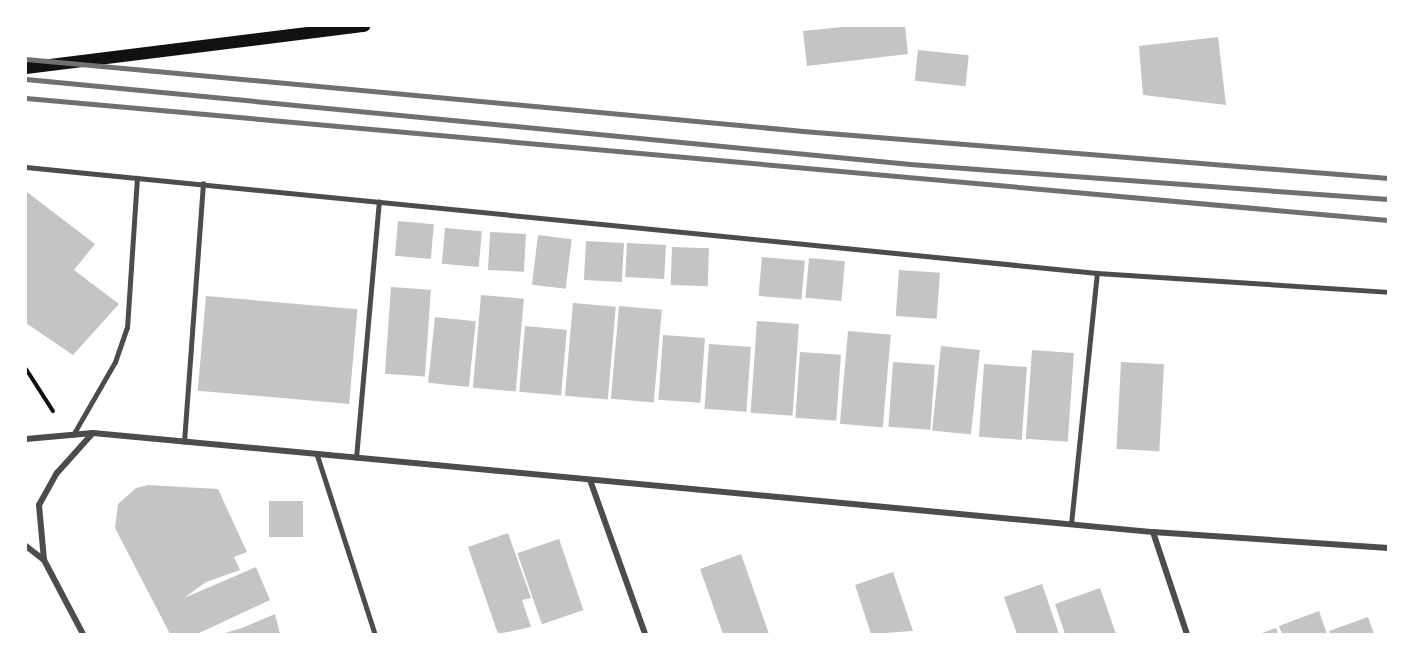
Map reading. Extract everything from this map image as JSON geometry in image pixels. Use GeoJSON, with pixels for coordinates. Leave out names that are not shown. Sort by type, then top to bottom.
{"type":"FeatureCollection","features":[{"type":"Feature","properties":{"kind":"main road"},"geometry":{"type":"LineString","coordinates":[[26,68],[364,26]]}},
{"type":"Feature","properties":{"kind":"street"},"geometry":{"type":"LineString","coordinates":[[44,561],[39,505],[57,473],[93,433]]}},
{"type":"Feature","properties":{"kind":"street"},"geometry":{"type":"LineString","coordinates":[[26,439],[93,433],[1153,532],[1389,548]]}},
{"type":"Feature","properties":{"kind":"street"},"geometry":{"type":"LineString","coordinates":[[590,480],[645,634]]}},
{"type":"Feature","properties":{"kind":"street"},"geometry":{"type":"LineString","coordinates":[[1153,532],[1186,634]]}},
{"type":"Feature","properties":{"kind":"street"},"geometry":{"type":"LineString","coordinates":[[26,546],[44,561],[83,634]]}},
{"type":"Feature","properties":{"kind":"lane"},"geometry":{"type":"LineString","coordinates":[[26,167],[1097,273],[1389,292]]}},
{"type":"Feature","properties":{"kind":"lane"},"geometry":{"type":"LineString","coordinates":[[73,435],[116,362],[127,328],[137,178]]}},
{"type":"Feature","properties":{"kind":"lane"},"geometry":{"type":"LineString","coordinates":[[184,442],[203,184]]}},
{"type":"Feature","properties":{"kind":"lane"},"geometry":{"type":"LineString","coordinates":[[356,458],[379,201]]}},
{"type":"Feature","properties":{"kind":"lane"},"geometry":{"type":"LineString","coordinates":[[1071,524],[1097,273]]}},
{"type":"Feature","properties":{"kind":"lane"},"geometry":{"type":"LineString","coordinates":[[317,454],[375,634]]}},
{"type":"Feature","properties":{"kind":"path"},"geometry":{"type":"LineString","coordinates":[[26,369],[53,411]]}},
{"type":"Feature","properties":{"kind":"building"},"geometry":{"type":"Polygon","coordinates":[[[852,26],[905,26],[908,54],[807,66],[803,31],[852,26]]]}},
{"type":"Feature","properties":{"kind":"building"},"geometry":{"type":"Polygon","coordinates":[[[1218,37],[1226,105],[1143,95],[1139,46],[1218,37]]]}},
{"type":"Feature","properties":{"kind":"building"},"geometry":{"type":"Polygon","coordinates":[[[918,50],[969,55],[965,86],[915,81],[918,50]]]}},
{"type":"Feature","properties":{"kind":"building"},"geometry":{"type":"Polygon","coordinates":[[[27,192],[95,244],[74,270],[119,304],[73,355],[26,323],[27,192]]]}},
{"type":"Feature","properties":{"kind":"building"},"geometry":{"type":"Polygon","coordinates":[[[398,221],[434,224],[431,259],[395,256],[398,221]]]}},
{"type":"Feature","properties":{"kind":"building"},"geometry":{"type":"Polygon","coordinates":[[[445,228],[482,231],[479,267],[442,264],[445,228]]]}},
{"type":"Feature","properties":{"kind":"building"},"geometry":{"type":"Polygon","coordinates":[[[490,232],[526,234],[524,272],[488,270],[490,232]]]}},
{"type":"Feature","properties":{"kind":"building"},"geometry":{"type":"Polygon","coordinates":[[[538,235],[572,239],[566,289],[532,285],[538,235]]]}},
{"type":"Feature","properties":{"kind":"building"},"geometry":{"type":"Polygon","coordinates":[[[586,241],[624,243],[622,282],[584,280],[586,241]]]}},
{"type":"Feature","properties":{"kind":"building"},"geometry":{"type":"Polygon","coordinates":[[[627,243],[666,245],[664,279],[625,277],[627,243]]]}},
{"type":"Feature","properties":{"kind":"building"},"geometry":{"type":"Polygon","coordinates":[[[672,247],[709,248],[708,286],[671,285],[672,247]]]}},
{"type":"Feature","properties":{"kind":"building"},"geometry":{"type":"Polygon","coordinates":[[[762,257],[805,261],[801,300],[759,296],[762,257]]]}},
{"type":"Feature","properties":{"kind":"building"},"geometry":{"type":"Polygon","coordinates":[[[809,258],[845,261],[841,301],[806,298],[809,258]]]}},
{"type":"Feature","properties":{"kind":"building"},"geometry":{"type":"Polygon","coordinates":[[[899,270],[940,273],[937,319],[896,316],[899,270]]]}},
{"type":"Feature","properties":{"kind":"building"},"geometry":{"type":"Polygon","coordinates":[[[391,287],[431,290],[425,377],[385,374],[391,287]]]}},
{"type":"Feature","properties":{"kind":"building"},"geometry":{"type":"Polygon","coordinates":[[[481,295],[524,299],[516,391],[473,388],[481,295]]]}},
{"type":"Feature","properties":{"kind":"building"},"geometry":{"type":"Polygon","coordinates":[[[206,296],[357,309],[349,404],[198,391],[206,296]]]}},
{"type":"Feature","properties":{"kind":"building"},"geometry":{"type":"Polygon","coordinates":[[[573,303],[616,307],[608,399],[565,396],[573,303]]]}},
{"type":"Feature","properties":{"kind":"building"},"geometry":{"type":"Polygon","coordinates":[[[619,306],[662,310],[654,402],[611,399],[619,306]]]}},
{"type":"Feature","properties":{"kind":"building"},"geometry":{"type":"Polygon","coordinates":[[[435,317],[476,321],[469,387],[428,383],[435,317]]]}},
{"type":"Feature","properties":{"kind":"building"},"geometry":{"type":"Polygon","coordinates":[[[757,321],[799,324],[792,416],[751,413],[757,321]]]}},
{"type":"Feature","properties":{"kind":"building"},"geometry":{"type":"Polygon","coordinates":[[[525,326],[567,330],[561,395],[519,392],[525,326]]]}},
{"type":"Feature","properties":{"kind":"building"},"geometry":{"type":"Polygon","coordinates":[[[848,331],[891,335],[883,427],[840,424],[848,331]]]}},
{"type":"Feature","properties":{"kind":"building"},"geometry":{"type":"Polygon","coordinates":[[[663,335],[705,338],[700,403],[658,400],[663,335]]]}},
{"type":"Feature","properties":{"kind":"building"},"geometry":{"type":"Polygon","coordinates":[[[709,344],[751,347],[746,412],[704,409],[709,344]]]}},
{"type":"Feature","properties":{"kind":"building"},"geometry":{"type":"Polygon","coordinates":[[[941,346],[980,350],[971,435],[932,431],[941,346]]]}},
{"type":"Feature","properties":{"kind":"building"},"geometry":{"type":"Polygon","coordinates":[[[1032,350],[1074,353],[1068,442],[1026,439],[1032,350]]]}},
{"type":"Feature","properties":{"kind":"building"},"geometry":{"type":"Polygon","coordinates":[[[800,352],[841,355],[836,421],[795,418],[800,352]]]}},
{"type":"Feature","properties":{"kind":"building"},"geometry":{"type":"Polygon","coordinates":[[[893,362],[935,365],[930,430],[888,427],[893,362]]]}},
{"type":"Feature","properties":{"kind":"building"},"geometry":{"type":"Polygon","coordinates":[[[1121,362],[1164,364],[1159,451],[1116,449],[1121,362]]]}},
{"type":"Feature","properties":{"kind":"building"},"geometry":{"type":"Polygon","coordinates":[[[984,364],[1027,367],[1022,440],[979,437],[984,364]]]}},
{"type":"Feature","properties":{"kind":"building"},"geometry":{"type":"Polygon","coordinates":[[[148,485],[218,489],[247,552],[234,557],[240,570],[206,582],[184,598],[256,567],[270,600],[197,634],[170,634],[115,528],[118,504],[136,488],[148,485]]]}},
{"type":"Feature","properties":{"kind":"building"},"geometry":{"type":"Polygon","coordinates":[[[269,501],[303,501],[303,537],[269,537],[269,501]]]}},
{"type":"Feature","properties":{"kind":"building"},"geometry":{"type":"Polygon","coordinates":[[[508,533],[531,598],[522,600],[531,627],[498,634],[468,547],[508,533]]]}},
{"type":"Feature","properties":{"kind":"building"},"geometry":{"type":"Polygon","coordinates":[[[559,539],[583,610],[542,624],[517,553],[559,539]]]}},
{"type":"Feature","properties":{"kind":"building"},"geometry":{"type":"Polygon","coordinates":[[[741,554],[769,634],[723,634],[700,569],[741,554]]]}},
{"type":"Feature","properties":{"kind":"building"},"geometry":{"type":"Polygon","coordinates":[[[893,572],[913,631],[871,634],[855,585],[893,572]]]}},
{"type":"Feature","properties":{"kind":"building"},"geometry":{"type":"Polygon","coordinates":[[[1042,584],[1059,634],[1017,634],[1004,597],[1042,584]]]}},
{"type":"Feature","properties":{"kind":"building"},"geometry":{"type":"Polygon","coordinates":[[[1100,588],[1116,634],[1065,634],[1055,604],[1100,588]]]}},
{"type":"Feature","properties":{"kind":"building"},"geometry":{"type":"Polygon","coordinates":[[[1319,611],[1327,634],[1282,634],[1279,626],[1319,611]]]}},
{"type":"Feature","properties":{"kind":"building"},"geometry":{"type":"Polygon","coordinates":[[[275,614],[280,634],[221,634],[242,628],[275,614]]]}},
{"type":"Feature","properties":{"kind":"building"},"geometry":{"type":"Polygon","coordinates":[[[1368,617],[1374,634],[1330,634],[1329,631],[1368,617]]]}},
{"type":"Feature","properties":{"kind":"building"},"geometry":{"type":"Polygon","coordinates":[[[1276,628],[1278,634],[1259,634],[1276,628]]]}},
{"type":"Feature","properties":{"kind":"railway"},"geometry":{"type":"LineString","coordinates":[[26,59],[803,131],[1388,178]]}},
{"type":"Feature","properties":{"kind":"railway"},"geometry":{"type":"LineString","coordinates":[[26,79],[910,164],[1388,199]]}},
{"type":"Feature","properties":{"kind":"railway"},"geometry":{"type":"LineString","coordinates":[[26,98],[1388,220]]}}]}
